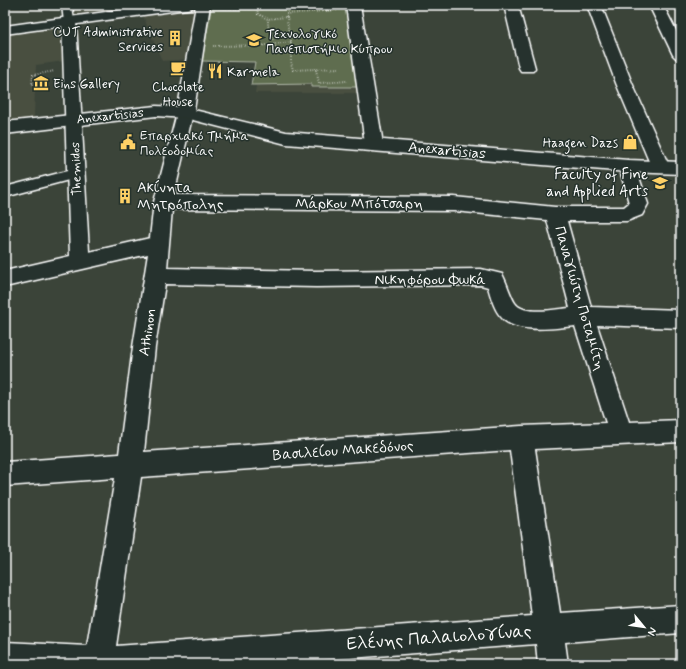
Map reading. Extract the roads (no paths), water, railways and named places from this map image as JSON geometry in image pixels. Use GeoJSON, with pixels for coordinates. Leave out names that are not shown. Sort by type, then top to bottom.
{"type":"FeatureCollection","features":[{"type":"Feature","properties":{"kind":"street","name":"Themidos"},"geometry":{"type":"LineString","coordinates":[[67,5],[72,69],[75,174],[80,261]]}},
{"type":"Feature","properties":{"kind":"street"},"geometry":{"type":"LineString","coordinates":[[5,30],[187,5]]}},
{"type":"Feature","properties":{"kind":"street"},"geometry":{"type":"LineString","coordinates":[[511,5],[526,68]]}},
{"type":"Feature","properties":{"kind":"street"},"geometry":{"type":"LineString","coordinates":[[594,5],[624,84],[660,166]]}},
{"type":"Feature","properties":{"kind":"street"},"geometry":{"type":"LineString","coordinates":[[656,5],[681,55]]}},
{"type":"Feature","properties":{"kind":"street","name":"Athinon"},"geometry":{"type":"LineString","coordinates":[[99,662],[130,464],[144,346],[156,276],[160,244],[162,202],[210,7]]}},
{"type":"Feature","properties":{"kind":"street"},"geometry":{"type":"LineString","coordinates":[[346,8],[365,80],[374,144]]}},
{"type":"Feature","properties":{"kind":"street","name":"Anexartisias"},"geometry":{"type":"LineString","coordinates":[[189,92],[199,107],[215,120]]}},
{"type":"Feature","properties":{"kind":"street","name":"Anexartisias"},"geometry":{"type":"LineString","coordinates":[[5,128],[145,110],[185,113],[286,138],[374,144],[628,166],[660,166],[681,168]]}},
{"type":"Feature","properties":{"kind":"street","name":"Παναγιώτη Ποταμίτη"},"geometry":{"type":"LineString","coordinates":[[621,433],[583,316],[556,214],[627,214],[635,210],[639,204],[628,166]]}},
{"type":"Feature","properties":{"kind":"street"},"geometry":{"type":"LineString","coordinates":[[5,192],[75,174]]}},
{"type":"Feature","properties":{"kind":"street","name":"Μάρκου Μπότσαρη"},"geometry":{"type":"LineString","coordinates":[[162,202],[454,204],[556,214]]}},
{"type":"Feature","properties":{"kind":"street"},"geometry":{"type":"LineString","coordinates":[[5,279],[160,244]]}},
{"type":"Feature","properties":{"kind":"street","name":"Νικηφόρου Φωκά"},"geometry":{"type":"LineString","coordinates":[[156,276],[316,279],[481,277],[495,280],[500,288],[504,302],[511,314],[524,319],[583,316],[681,319]]}},
{"type":"Feature","properties":{"kind":"street","name":"Βασιλείου Μακεδόνος"},"geometry":{"type":"LineString","coordinates":[[5,474],[130,464],[521,438],[681,431]]}},
{"type":"Feature","properties":{"kind":"street"},"geometry":{"type":"LineString","coordinates":[[521,438],[553,664]]}},
{"type":"Feature","properties":{"kind":"street","name":"Ελένης Παλαιολογίνας"},"geometry":{"type":"LineString","coordinates":[[5,657],[99,662],[681,619]]}},
{"type":"Feature","properties":{"kind":"place","name":"CUT Administrative Services"},"geometry":{"type":"Point","coordinates":[175,38]}},
{"type":"Feature","properties":{"kind":"place","name":"Τεχνολογικό Πανεπιστήμιο Κύπρου"},"geometry":{"type":"Point","coordinates":[254,40]}},
{"type":"Feature","properties":{"kind":"place","name":"Chocolate House"},"geometry":{"type":"Point","coordinates":[178,68]}},
{"type":"Feature","properties":{"kind":"place","name":"Karmela"},"geometry":{"type":"Point","coordinates":[215,71]}},
{"type":"Feature","properties":{"kind":"place","name":"Eins Gallery"},"geometry":{"type":"Point","coordinates":[41,83]}},
{"type":"Feature","properties":{"kind":"place","name":"Επαρχιακό Τμήμα Πολεοδομίας"},"geometry":{"type":"Point","coordinates":[128,142]}},
{"type":"Feature","properties":{"kind":"place","name":"Haagen Dazs"},"geometry":{"type":"Point","coordinates":[630,142]}},
{"type":"Feature","properties":{"kind":"place","name":"Faculty of Fine and Applied Arts"},"geometry":{"type":"Point","coordinates":[660,183]}},
{"type":"Feature","properties":{"kind":"place","name":"Ακίνητα Μητρόπολης"},"geometry":{"type":"Point","coordinates":[125,196]}}]}
